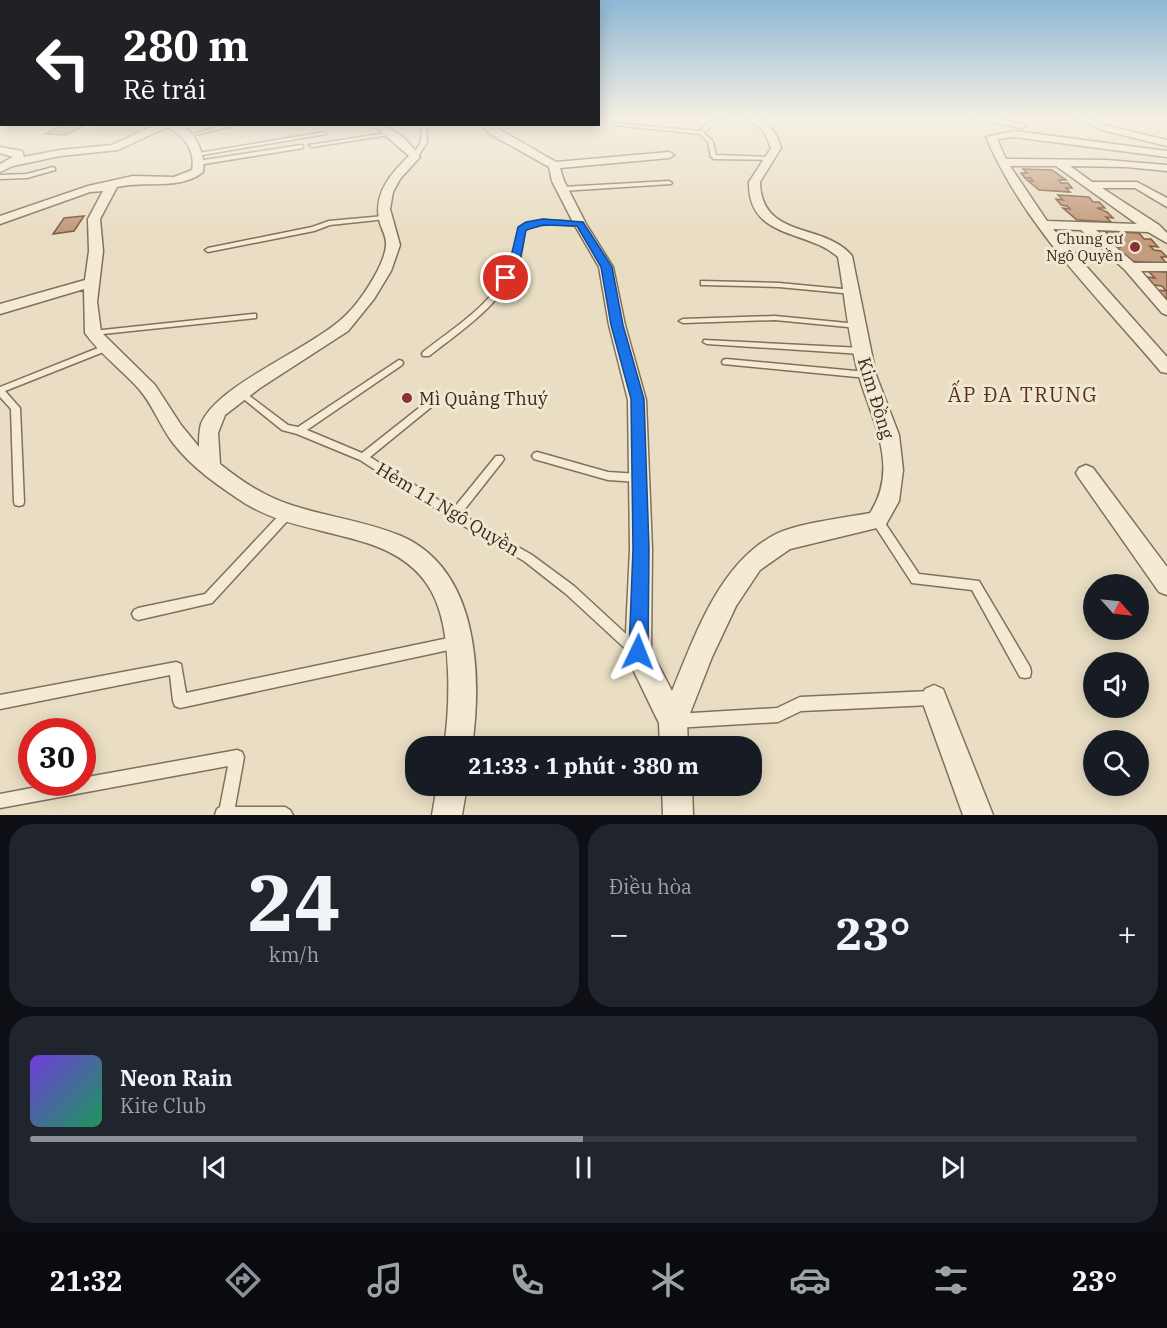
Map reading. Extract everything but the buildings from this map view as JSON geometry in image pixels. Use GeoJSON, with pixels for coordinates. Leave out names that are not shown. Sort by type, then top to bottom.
{"type":"FeatureCollection","features":[{"type":"Feature","properties":{"kind":"street"},"geometry":{"type":"LineString","coordinates":[[12,164],[19,158],[18,155]]}},
{"type":"Feature","properties":{"kind":"street"},"geometry":{"type":"LineString","coordinates":[[0,169],[51,155]]}},
{"type":"Feature","properties":{"kind":"street"},"geometry":{"type":"LineString","coordinates":[[0,220],[77,193],[133,179],[175,180],[197,172],[195,155]]}},
{"type":"Feature","properties":{"kind":"street"},"geometry":{"type":"LineString","coordinates":[[536,155],[554,165],[669,155]]}},
{"type":"Feature","properties":{"kind":"street","name":"Kim Đồng"},"geometry":{"type":"LineString","coordinates":[[772,155],[756,177],[754,188],[766,218],[780,228],[835,244],[845,256],[867,375],[890,435],[893,470],[889,501],[877,520]]}},
{"type":"Feature","properties":{"kind":"street"},"geometry":{"type":"LineString","coordinates":[[999,155],[1043,225],[1167,368]]}},
{"type":"Feature","properties":{"kind":"street"},"geometry":{"type":"LineString","coordinates":[[210,464],[211,423],[220,409],[240,393],[319,347],[356,315],[390,260],[393,243],[384,218],[384,198],[391,181],[415,157]]}},
{"type":"Feature","properties":{"kind":"street"},"geometry":{"type":"LineString","coordinates":[[1002,162],[1061,165],[1119,163],[1165,169]]}},
{"type":"Feature","properties":{"kind":"street","name":"Hẻm 11 Ngô Quyền"},"geometry":{"type":"LineString","coordinates":[[554,165],[562,189],[606,267],[617,325],[638,399],[641,549],[638,652],[673,734]]}},
{"type":"Feature","properties":{"kind":"street"},"geometry":{"type":"LineString","coordinates":[[1061,165],[1167,239]]}},
{"type":"Feature","properties":{"kind":"street"},"geometry":{"type":"LineString","coordinates":[[1092,185],[1137,185],[1167,203]]}},
{"type":"Feature","properties":{"kind":"street"},"geometry":{"type":"LineString","coordinates":[[106,186],[111,190],[97,210],[94,219],[94,282],[90,302],[93,333],[146,385],[181,438],[240,490],[286,515],[396,542],[420,557],[441,579],[449,596],[460,642],[462,722],[460,736]]}},
{"type":"Feature","properties":{"kind":"street"},"geometry":{"type":"LineString","coordinates":[[1043,225],[1086,228],[1167,228]]}},
{"type":"Feature","properties":{"kind":"street"},"geometry":{"type":"LineString","coordinates":[[1086,228],[1130,267],[1167,310]]}},
{"type":"Feature","properties":{"kind":"street"},"geometry":{"type":"LineString","coordinates":[[1130,267],[1167,267]]}},
{"type":"Feature","properties":{"kind":"street"},"geometry":{"type":"LineString","coordinates":[[0,309],[94,282]]}},
{"type":"Feature","properties":{"kind":"street"},"geometry":{"type":"LineString","coordinates":[[1086,473],[1167,585]]}},
{"type":"Feature","properties":{"kind":"street"},"geometry":{"type":"LineString","coordinates":[[673,734],[701,652],[728,598],[752,563],[784,541],[877,520]]}},
{"type":"Feature","properties":{"kind":"street"},"geometry":{"type":"LineString","coordinates":[[934,698],[978,815]]}},
{"type":"Feature","properties":{"kind":"street"},"geometry":{"type":"LineString","coordinates":[[447,815],[450,796]]}},
{"type":"Feature","properties":{"kind":"street"},"geometry":{"type":"LineString","coordinates":[[677,796],[678,815]]}},
{"type":"Feature","properties":{"kind":"lane"},"geometry":{"type":"LineString","coordinates":[[197,159],[216,155]]}},
{"type":"Feature","properties":{"kind":"lane"},"geometry":{"type":"LineString","coordinates":[[197,159],[231,155]]}},
{"type":"Feature","properties":{"kind":"lane"},"geometry":{"type":"LineString","coordinates":[[713,155],[714,157],[770,159]]}},
{"type":"Feature","properties":{"kind":"lane"},"geometry":{"type":"LineString","coordinates":[[0,177],[27,176],[53,169]]}},
{"type":"Feature","properties":{"kind":"lane"},"geometry":{"type":"LineString","coordinates":[[562,189],[669,183]]}},
{"type":"Feature","properties":{"kind":"lane"},"geometry":{"type":"LineString","coordinates":[[208,250],[314,229],[329,223],[384,218]]}},
{"type":"Feature","properties":{"kind":"lane"},"geometry":{"type":"LineString","coordinates":[[426,354],[464,324],[498,291],[514,265],[522,229],[529,224],[543,222],[580,224]]}},
{"type":"Feature","properties":{"kind":"lane"},"geometry":{"type":"LineString","coordinates":[[704,283],[779,285],[853,292]]}},
{"type":"Feature","properties":{"kind":"lane"},"geometry":{"type":"LineString","coordinates":[[93,333],[253,315]]}},
{"type":"Feature","properties":{"kind":"lane"},"geometry":{"type":"LineString","coordinates":[[683,321],[775,318],[858,326]]}},
{"type":"Feature","properties":{"kind":"lane"},"geometry":{"type":"LineString","coordinates":[[707,342],[862,351]]}},
{"type":"Feature","properties":{"kind":"lane"},"geometry":{"type":"LineString","coordinates":[[19,502],[15,408],[0,391],[108,347]]}},
{"type":"Feature","properties":{"kind":"lane"},"geometry":{"type":"LineString","coordinates":[[726,362],[867,375]]}},
{"type":"Feature","properties":{"kind":"lane"},"geometry":{"type":"LineString","coordinates":[[300,431],[399,363]]}},
{"type":"Feature","properties":{"kind":"lane","name":"Hẻm 11 Ngô Quyền"},"geometry":{"type":"LineString","coordinates":[[240,393],[281,426],[300,431],[363,457],[454,515],[528,558],[570,590],[638,652]]}},
{"type":"Feature","properties":{"kind":"lane"},"geometry":{"type":"LineString","coordinates":[[363,457],[432,402]]}},
{"type":"Feature","properties":{"kind":"lane"},"geometry":{"type":"LineString","coordinates":[[537,456],[608,476],[639,478]]}},
{"type":"Feature","properties":{"kind":"lane"},"geometry":{"type":"LineString","coordinates":[[454,515],[499,459]]}},
{"type":"Feature","properties":{"kind":"lane"},"geometry":{"type":"LineString","coordinates":[[138,614],[208,599],[286,515]]}},
{"type":"Feature","properties":{"kind":"lane"},"geometry":{"type":"LineString","coordinates":[[877,520],[916,579],[975,585],[1024,672]]}},
{"type":"Feature","properties":{"kind":"lane"},"geometry":{"type":"LineString","coordinates":[[0,702],[176,668],[180,700],[460,642]]}},
{"type":"Feature","properties":{"kind":"lane"},"geometry":{"type":"LineString","coordinates":[[673,734],[778,715],[800,704],[934,698]]}},
{"type":"Feature","properties":{"kind":"lane"},"geometry":{"type":"LineString","coordinates":[[0,801],[237,756],[223,814],[285,815]]}},
{"type":"Feature","properties":{"kind":"place","name":"Chung cư Ngô Quyền"},"geometry":{"type":"Point","coordinates":[1135,247]}},
{"type":"Feature","properties":{"kind":"place","name":"Mì Quảng Thuý"},"geometry":{"type":"Point","coordinates":[407,398]}},
{"type":"Feature","properties":{"kind":"district","name":"ẤP ĐA TRUNG"},"geometry":{"type":"Point","coordinates":[1023,394]}},
{"type":"Feature","properties":{"kind":"route"},"geometry":{"type":"LineString","coordinates":[[506,278],[514,265],[522,229],[529,224],[543,222],[580,224],[606,267],[617,325],[638,399],[641,549],[638,652]]}}]}
